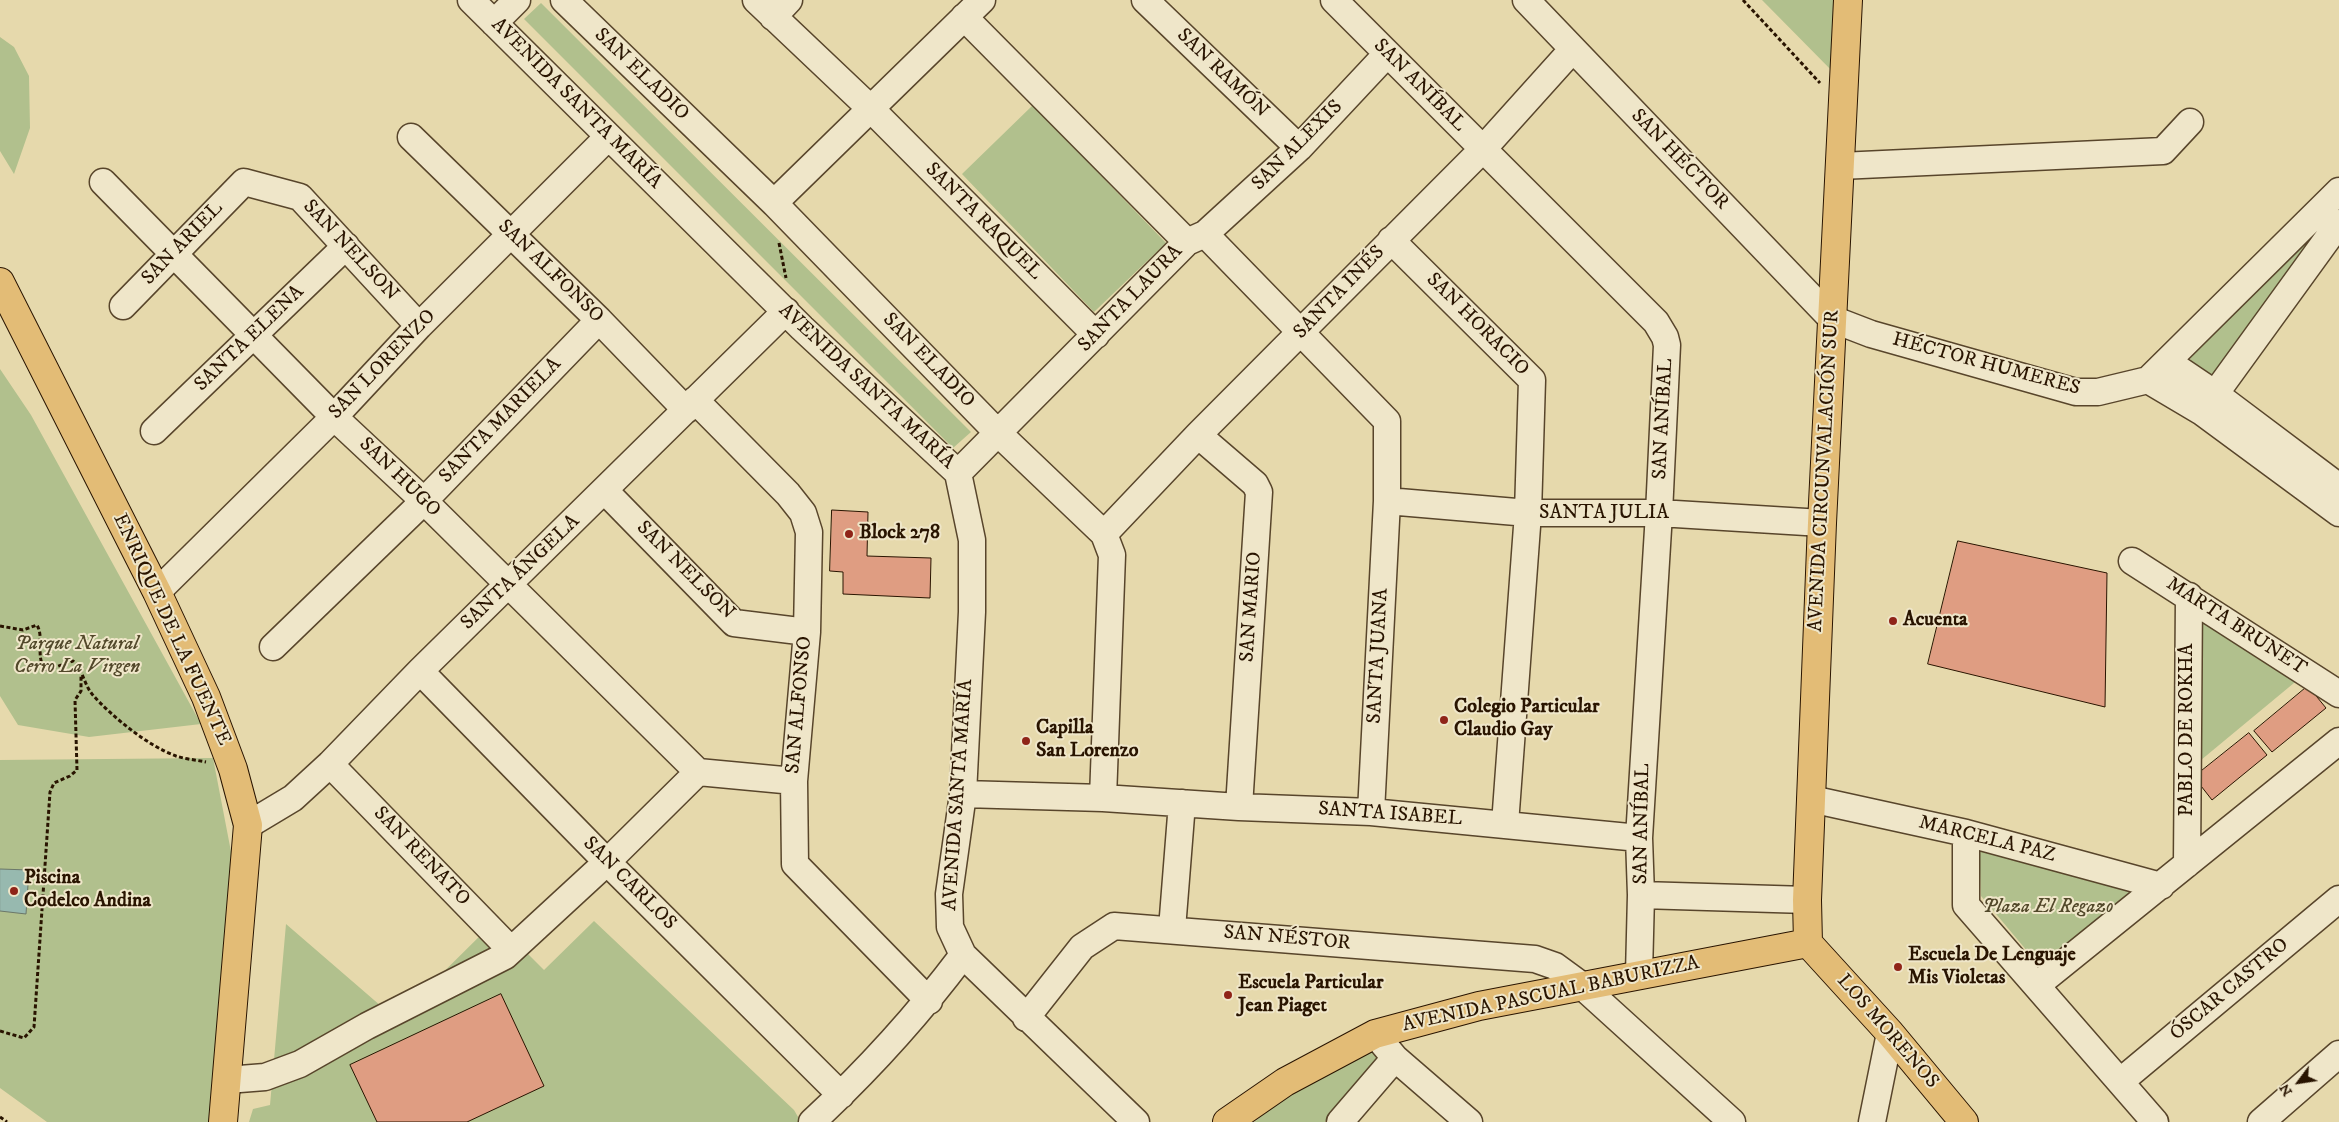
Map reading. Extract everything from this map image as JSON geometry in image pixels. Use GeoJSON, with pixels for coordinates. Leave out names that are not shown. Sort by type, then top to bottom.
{"type":"FeatureCollection","features":[{"type":"Feature","properties":{"kind":"main road","name":"AVENIDA CIRCUNVALACIÓN SUR"},"geometry":{"type":"LineString","coordinates":[[1808,943],[1807,900],[1822,523],[1848,0]]}},
{"type":"Feature","properties":{"kind":"main road","name":"ENRIQUE DE LA FUENTE"},"geometry":{"type":"LineString","coordinates":[[0,282],[157,592],[206,696],[233,767],[248,825],[223,1122]]}},
{"type":"Feature","properties":{"kind":"main road","name":"AVENIDA PASCUAL BABURIZZA"},"geometry":{"type":"LineString","coordinates":[[1227,1122],[1285,1082],[1375,1034],[1479,1006],[1808,943]]}},
{"type":"Feature","properties":{"kind":"main road","name":"LOS MORENOS"},"geometry":{"type":"LineString","coordinates":[[1808,943],[1890,1033],[1964,1122]]}},
{"type":"Feature","properties":{"kind":"street","name":"AVENIDA SANTA MARÍA"},"geometry":{"type":"LineString","coordinates":[[471,0],[786,311],[958,473],[972,540],[972,612],[963,794],[949,894],[950,927],[963,955],[1026,1018],[1136,1122]]}},
{"type":"Feature","properties":{"kind":"street"},"geometry":{"type":"LineString","coordinates":[[494,23],[517,0]]}},
{"type":"Feature","properties":{"kind":"street","name":"SAN ELADIO"},"geometry":{"type":"LineString","coordinates":[[564,0],[774,203],[997,432],[1104,534],[1112,555],[1103,798]]}},
{"type":"Feature","properties":{"kind":"street","name":"SAN RAMÓN"},"geometry":{"type":"LineString","coordinates":[[1145,0],[1299,148]]}},
{"type":"Feature","properties":{"kind":"street","name":"SAN ANÍBAL"},"geometry":{"type":"LineString","coordinates":[[1334,0],[1662,330],[1667,345],[1659,513],[1639,838],[1641,895],[1639,974]]}},
{"type":"Feature","properties":{"kind":"street","name":"SAN HÉCTOR"},"geometry":{"type":"LineString","coordinates":[[1526,0],[1832,319]]}},
{"type":"Feature","properties":{"kind":"street","name":"SANTA RAQUEL"},"geometry":{"type":"LineString","coordinates":[[772,6],[871,109],[1096,335]]}},
{"type":"Feature","properties":{"kind":"street"},"geometry":{"type":"LineString","coordinates":[[774,203],[973,8]]}},
{"type":"Feature","properties":{"kind":"street","name":"SANTA LAURA"},"geometry":{"type":"LineString","coordinates":[[958,473],[997,432],[1196,238],[973,8]]}},
{"type":"Feature","properties":{"kind":"street","name":"SANTA INÉS"},"geometry":{"type":"LineString","coordinates":[[1104,534],[1198,435],[1483,149],[1573,49]]}},
{"type":"Feature","properties":{"kind":"street","name":"SAN ALEXIS"},"geometry":{"type":"LineString","coordinates":[[1196,238],[1299,148],[1388,54]]}},
{"type":"Feature","properties":{"kind":"street"},"geometry":{"type":"LineString","coordinates":[[1840,166],[2163,151],[2190,122]]}},
{"type":"Feature","properties":{"kind":"street","name":"SAN ALFONSO"},"geometry":{"type":"LineString","coordinates":[[411,137],[599,320],[788,494],[803,513],[809,532],[807,632],[794,781],[796,864],[929,1001]]}},
{"type":"Feature","properties":{"kind":"street","name":"SAN LORENZO"},"geometry":{"type":"LineString","coordinates":[[157,592],[334,417],[419,326],[608,137]]}},
{"type":"Feature","properties":{"kind":"street","name":"SAN HUGO"},"geometry":{"type":"LineString","coordinates":[[103,182],[334,417],[424,501],[698,772]]}},
{"type":"Feature","properties":{"kind":"street","name":"SAN ARIEL"},"geometry":{"type":"LineString","coordinates":[[123,306],[244,182]]}},
{"type":"Feature","properties":{"kind":"street","name":"SAN NELSON"},"geometry":{"type":"LineString","coordinates":[[244,182],[300,197],[419,326]]}},
{"type":"Feature","properties":{"kind":"street"},"geometry":{"type":"LineString","coordinates":[[2208,402],[2148,380],[2339,190]]}},
{"type":"Feature","properties":{"kind":"street"},"geometry":{"type":"LineString","coordinates":[[2208,402],[2339,222]]}},
{"type":"Feature","properties":{"kind":"street","name":"SANTA JUANA"},"geometry":{"type":"LineString","coordinates":[[1196,238],[1300,334],[1387,421],[1387,501],[1371,812]]}},
{"type":"Feature","properties":{"kind":"street","name":"SAN HORACIO"},"geometry":{"type":"LineString","coordinates":[[1391,240],[1532,380],[1528,513]]}},
{"type":"Feature","properties":{"kind":"street","name":"SANTA ELENA"},"geometry":{"type":"LineString","coordinates":[[154,431],[346,246]]}},
{"type":"Feature","properties":{"kind":"street","name":"SANTA ÁNGELA"},"geometry":{"type":"LineString","coordinates":[[248,825],[293,798],[330,764],[420,671],[509,586],[786,311]]}},
{"type":"Feature","properties":{"kind":"street","name":"HÉCTOR HUMERES"},"geometry":{"type":"LineString","coordinates":[[1832,319],[1898,342],[2076,392],[2098,392],[2148,380]]}},
{"type":"Feature","properties":{"kind":"street","name":"SANTA MARIELA"},"geometry":{"type":"LineString","coordinates":[[272,647],[424,501],[599,320]]}},
{"type":"Feature","properties":{"kind":"street"},"geometry":{"type":"LineString","coordinates":[[2168,362],[2208,402],[2336,498]]}},
{"type":"Feature","properties":{"kind":"street","name":"SAN MARIO"},"geometry":{"type":"LineString","coordinates":[[1198,435],[1255,484],[1259,492],[1239,806]]}},
{"type":"Feature","properties":{"kind":"street","name":"SAN NELSON"},"geometry":{"type":"LineString","coordinates":[[605,491],[734,623],[807,632]]}},
{"type":"Feature","properties":{"kind":"street","name":"SANTA JULIA"},"geometry":{"type":"LineString","coordinates":[[1387,501],[1528,513],[1659,513],[1822,523]]}},
{"type":"Feature","properties":{"kind":"street"},"geometry":{"type":"LineString","coordinates":[[1505,824],[1528,513]]}},
{"type":"Feature","properties":{"kind":"street","name":"MARTA BRUNET"},"geometry":{"type":"LineString","coordinates":[[2132,561],[2339,694]]}},
{"type":"Feature","properties":{"kind":"street","name":"PABLO DE ROKHA"},"geometry":{"type":"LineString","coordinates":[[2187,864],[2189,596]]}},
{"type":"Feature","properties":{"kind":"street","name":"SAN CARLOS"},"geometry":{"type":"LineString","coordinates":[[420,671],[607,862],[841,1095]]}},
{"type":"Feature","properties":{"kind":"street"},"geometry":{"type":"LineString","coordinates":[[2038,985],[2339,741]]}},
{"type":"Feature","properties":{"kind":"street","name":"SAN RENATO"},"geometry":{"type":"LineString","coordinates":[[330,764],[511,950]]}},
{"type":"Feature","properties":{"kind":"street"},"geometry":{"type":"LineString","coordinates":[[227,1080],[265,1077],[300,1064],[367,1026],[490,964],[511,950],[607,862],[698,772],[794,781]]}},
{"type":"Feature","properties":{"kind":"street","name":"SANTA ISABEL"},"geometry":{"type":"LineString","coordinates":[[963,794],[1103,798],[1371,812],[1639,838]]}},
{"type":"Feature","properties":{"kind":"street","name":"MARCELA PAZ"},"geometry":{"type":"LineString","coordinates":[[1811,799],[1966,833],[2161,886]]}},
{"type":"Feature","properties":{"kind":"street"},"geometry":{"type":"LineString","coordinates":[[1172,929],[1182,802]]}},
{"type":"Feature","properties":{"kind":"street"},"geometry":{"type":"LineString","coordinates":[[1966,833],[1966,905],[2038,985],[2155,1122]]}},
{"type":"Feature","properties":{"kind":"street"},"geometry":{"type":"LineString","coordinates":[[1641,895],[1807,900]]}},
{"type":"Feature","properties":{"kind":"street","name":"ÓSCAR CASTRO"},"geometry":{"type":"LineString","coordinates":[[2121,1081],[2339,899]]}},
{"type":"Feature","properties":{"kind":"street","name":"SAN NÉSTOR"},"geometry":{"type":"LineString","coordinates":[[1026,1018],[1082,947],[1114,926],[1172,929],[1535,959],[1555,966],[1581,985],[1732,1122]]}},
{"type":"Feature","properties":{"kind":"street"},"geometry":{"type":"LineString","coordinates":[[812,1122],[841,1095],[929,1001],[963,955]]}},
{"type":"Feature","properties":{"kind":"street"},"geometry":{"type":"LineString","coordinates":[[1872,1122],[1890,1033]]}},
{"type":"Feature","properties":{"kind":"street"},"geometry":{"type":"LineString","coordinates":[[1375,1034],[1395,1058],[1469,1122]]}},
{"type":"Feature","properties":{"kind":"street"},"geometry":{"type":"LineString","coordinates":[[2261,1122],[2339,1054]]}},
{"type":"Feature","properties":{"kind":"street"},"geometry":{"type":"LineString","coordinates":[[1340,1122],[1395,1058]]}},
{"type":"Feature","properties":{"kind":"path"},"geometry":{"type":"LineString","coordinates":[[1743,0],[1843,108]]}},
{"type":"Feature","properties":{"kind":"path"},"geometry":{"type":"LineString","coordinates":[[774,203],[788,294],[786,311]]}},
{"type":"Feature","properties":{"kind":"path"},"geometry":{"type":"LineString","coordinates":[[0,626],[23,630],[37,625],[42,639],[41,662],[44,668],[47,670],[73,661],[78,665],[81,676],[91,693],[147,742],[176,756],[233,767]]}},
{"type":"Feature","properties":{"kind":"path"},"geometry":{"type":"LineString","coordinates":[[0,1031],[24,1038],[34,1027],[50,792],[54,783],[70,776],[77,770],[76,700],[81,691],[81,676]]}},
{"type":"Feature","properties":{"kind":"path"},"geometry":{"type":"LineString","coordinates":[[0,1117],[7,1122]]}},
{"type":"Feature","properties":{"kind":"green space"},"geometry":{"type":"Polygon","coordinates":[[[1762,0],[1844,0],[1839,78],[1762,0]]]}},
{"type":"Feature","properties":{"kind":"green space"},"geometry":{"type":"Polygon","coordinates":[[[541,3],[971,432],[953,448],[524,19],[541,3]]]}},
{"type":"Feature","properties":{"kind":"green space"},"geometry":{"type":"Polygon","coordinates":[[[0,37],[14,47],[29,76],[30,128],[14,174],[0,151],[0,37]]]}},
{"type":"Feature","properties":{"kind":"green space"},"geometry":{"type":"Polygon","coordinates":[[[1033,105],[1166,243],[1094,312],[962,174],[1033,105]]]}},
{"type":"Feature","properties":{"kind":"green space"},"geometry":{"type":"Polygon","coordinates":[[[2339,204],[2216,377],[2209,379],[2191,364],[2189,351],[2339,204]]]}},
{"type":"Feature","properties":{"kind":"green space","name":"Parque Natural Cerro La Virgen"},"geometry":{"type":"Polygon","coordinates":[[[0,369],[31,415],[201,724],[89,737],[18,725],[0,696],[0,369]]]}},
{"type":"Feature","properties":{"kind":"green space"},"geometry":{"type":"Polygon","coordinates":[[[2198,611],[2300,678],[2195,765],[2198,611]]]}},
{"type":"Feature","properties":{"kind":"green space"},"geometry":{"type":"Polygon","coordinates":[[[213,758],[233,862],[212,1122],[47,1122],[0,1088],[0,760],[213,758]]]}},
{"type":"Feature","properties":{"kind":"green space","name":"Plaza El Regazo"},"geometry":{"type":"Polygon","coordinates":[[[1979,845],[2123,884],[2133,895],[2043,970],[1981,896],[1979,845]]]}},
{"type":"Feature","properties":{"kind":"green space"},"geometry":{"type":"Polygon","coordinates":[[[495,921],[544,970],[594,921],[794,1110],[801,1122],[249,1122],[253,1109],[270,1105],[286,924],[396,1019],[495,921]]]}},
{"type":"Feature","properties":{"kind":"green space"},"geometry":{"type":"Polygon","coordinates":[[[1372,1044],[1386,1053],[1325,1122],[1254,1122],[1290,1094],[1372,1044]]]}},
{"type":"Feature","properties":{"kind":"water","name":"Piscina Codelco Andina"},"geometry":{"type":"Polygon","coordinates":[[[0,869],[29,870],[26,914],[0,911],[0,869]]]}},
{"type":"Feature","properties":{"kind":"building","name":"Block 278"},"geometry":{"type":"Polygon","coordinates":[[[832,510],[868,512],[867,556],[931,558],[930,598],[843,594],[843,572],[830,571],[832,510]]]}},
{"type":"Feature","properties":{"kind":"building"},"geometry":{"type":"Polygon","coordinates":[[[1958,541],[2107,573],[2105,707],[1928,664],[1958,541]]]}},
{"type":"Feature","properties":{"kind":"building"},"geometry":{"type":"Polygon","coordinates":[[[2308,686],[2326,708],[2272,752],[2254,731],[2308,686]]]}},
{"type":"Feature","properties":{"kind":"building"},"geometry":{"type":"Polygon","coordinates":[[[2249,733],[2267,755],[2212,800],[2194,777],[2249,733]]]}},
{"type":"Feature","properties":{"kind":"building"},"geometry":{"type":"Polygon","coordinates":[[[501,994],[544,1086],[467,1122],[377,1122],[350,1065],[501,994]]]}},
{"type":"Feature","properties":{"kind":"place","name":"Block 278"},"geometry":{"type":"Point","coordinates":[849,534]}},
{"type":"Feature","properties":{"kind":"place","name":"Acuenta"},"geometry":{"type":"Point","coordinates":[1893,621]}},
{"type":"Feature","properties":{"kind":"place","name":"Colegio Particular Claudio Gay"},"geometry":{"type":"Point","coordinates":[1444,720]}},
{"type":"Feature","properties":{"kind":"place","name":"Capilla San Lorenzo"},"geometry":{"type":"Point","coordinates":[1026,741]}},
{"type":"Feature","properties":{"kind":"place","name":"Piscina Codelco Andina"},"geometry":{"type":"Point","coordinates":[14,891]}},
{"type":"Feature","properties":{"kind":"place","name":"Escuela De Lenguaje Mis Violetas"},"geometry":{"type":"Point","coordinates":[1898,967]}},
{"type":"Feature","properties":{"kind":"place","name":"Escuela Particular Jean Piaget"},"geometry":{"type":"Point","coordinates":[1228,995]}}]}
